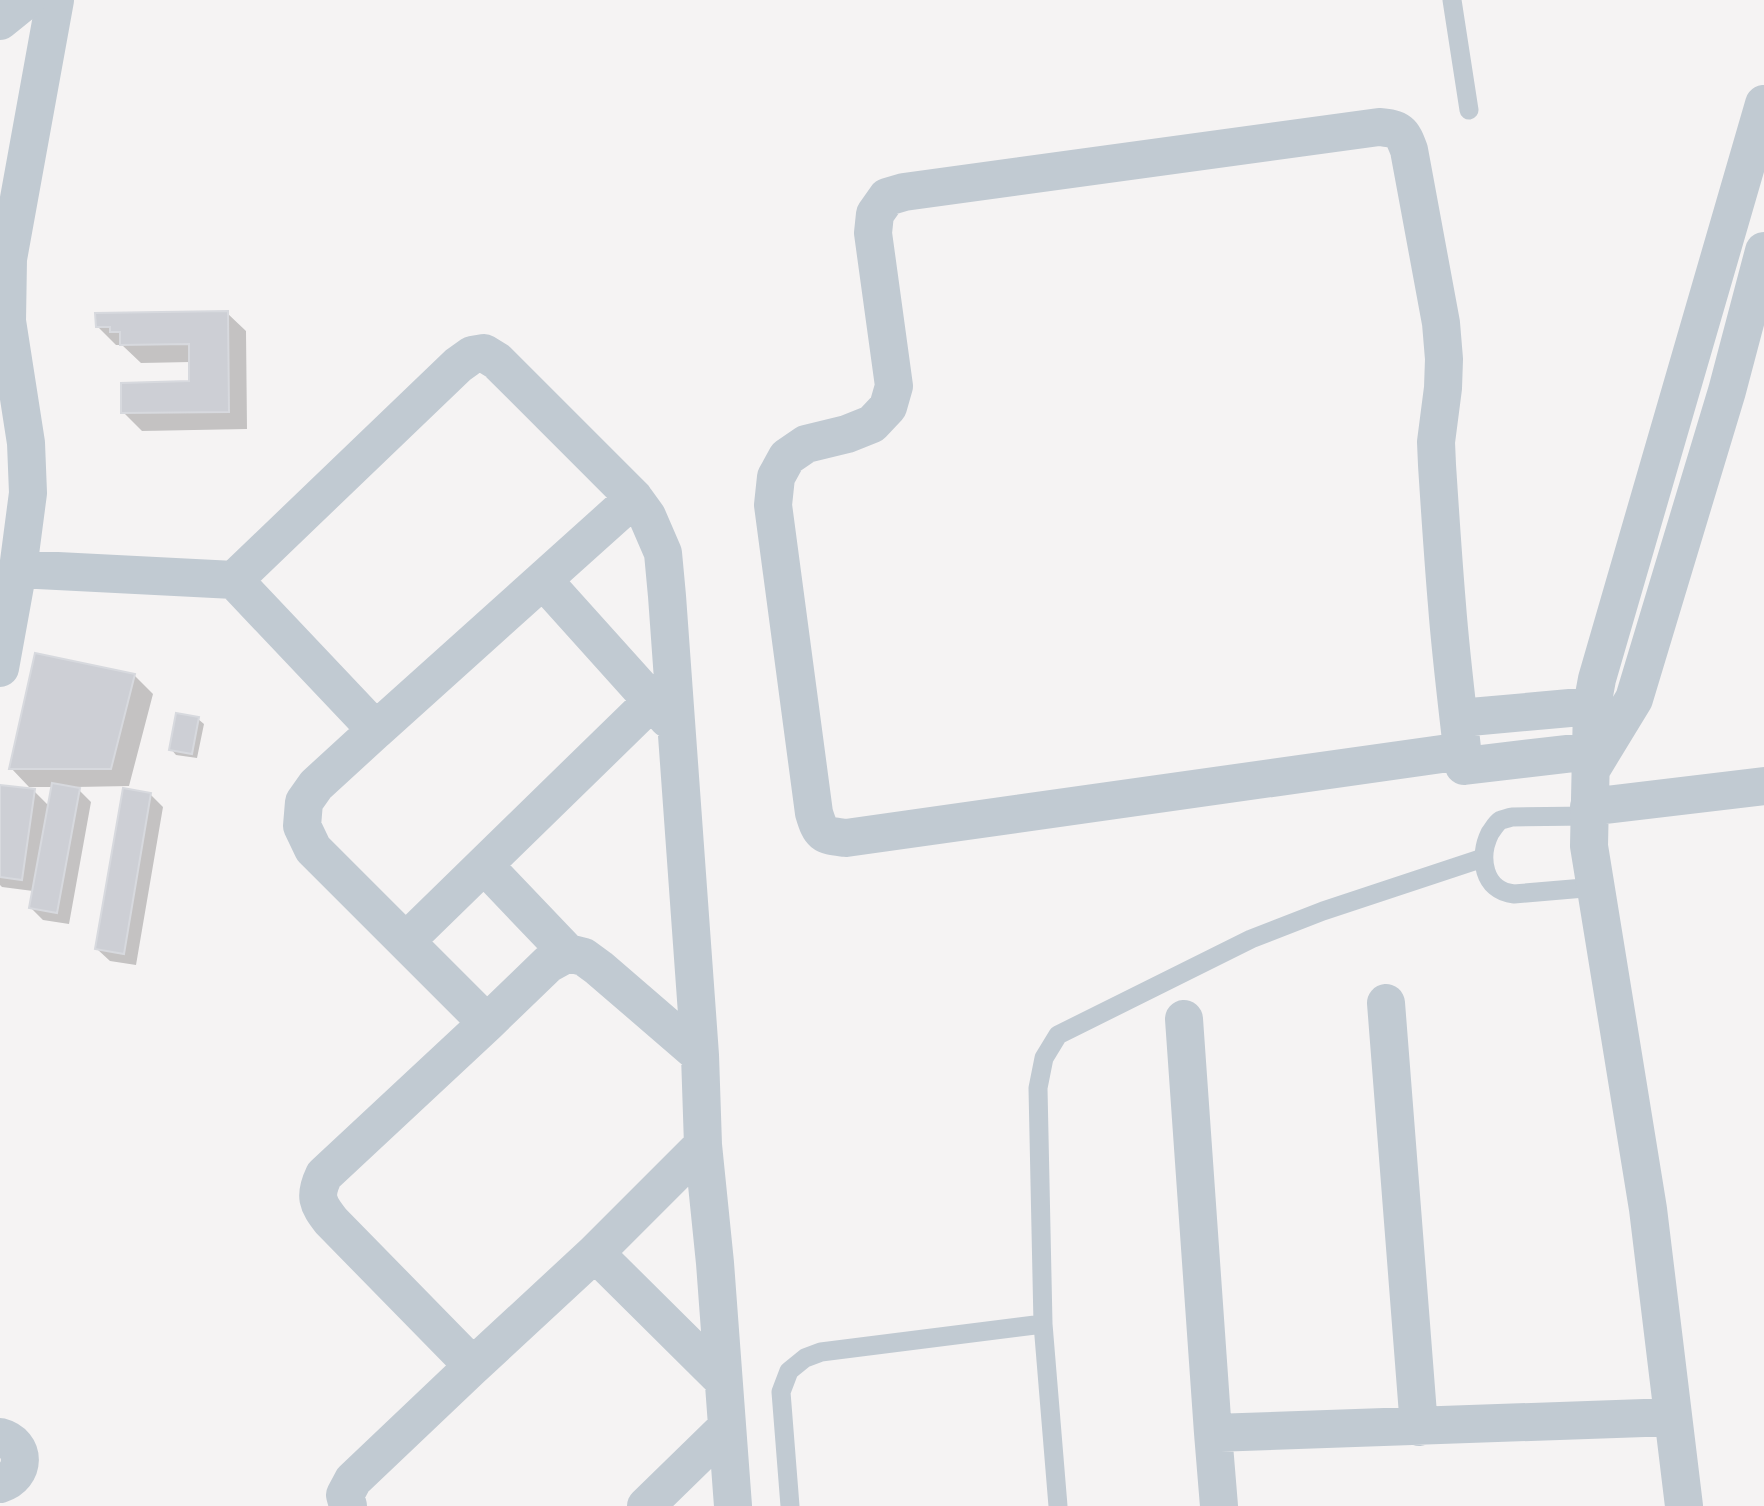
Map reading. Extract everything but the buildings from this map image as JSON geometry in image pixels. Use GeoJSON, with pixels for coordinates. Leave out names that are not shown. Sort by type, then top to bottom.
{"type":"FeatureCollection","features":[{"type":"Feature","properties":{"kind":"street"},"geometry":{"type":"LineString","coordinates":[[0,21],[26,0]]}},
{"type":"Feature","properties":{"kind":"street"},"geometry":{"type":"LineString","coordinates":[[0,668],[18,569],[28,493],[26,443],[7,321],[8,259],[55,0]]}},
{"type":"Feature","properties":{"kind":"street"},"geometry":{"type":"LineString","coordinates":[[1684,1506],[1648,1209],[1589,846],[1592,706],[1597,679],[1764,104]]}},
{"type":"Feature","properties":{"kind":"street"},"geometry":{"type":"LineString","coordinates":[[1592,706],[1461,735],[846,838],[827,836],[818,827],[814,813],[773,505],[776,477],[787,457],[806,444],[847,435],[872,424],[888,407],[894,386],[873,233],[875,214],[887,197],[904,192],[1379,127],[1394,129],[1403,134],[1409,150],[1441,323],[1443,388],[1436,442],[1447,607],[1461,735],[1464,766],[1592,760]]}},
{"type":"Feature","properties":{"kind":"street"},"geometry":{"type":"LineString","coordinates":[[1592,760],[1634,699],[1727,391],[1764,251]]}},
{"type":"Feature","properties":{"kind":"street"},"geometry":{"type":"LineString","coordinates":[[234,580],[458,365],[472,355],[484,353],[497,361],[634,498],[647,516],[663,553],[664,715],[700,1055],[703,1145],[715,1263],[733,1506]]}},
{"type":"Feature","properties":{"kind":"street"},"geometry":{"type":"LineString","coordinates":[[486,1023],[313,849],[302,826],[304,802],[316,785],[634,498]]}},
{"type":"Feature","properties":{"kind":"street"},"geometry":{"type":"LineString","coordinates":[[18,569],[234,580],[376,730]]}},
{"type":"Feature","properties":{"kind":"street"},"geometry":{"type":"LineString","coordinates":[[543,580],[664,715]]}},
{"type":"Feature","properties":{"kind":"street"},"geometry":{"type":"LineString","coordinates":[[405,941],[484,865],[664,715]]}},
{"type":"Feature","properties":{"kind":"street"},"geometry":{"type":"LineString","coordinates":[[1589,812],[1764,786]]}},
{"type":"Feature","properties":{"kind":"street"},"geometry":{"type":"LineString","coordinates":[[484,865],[568,953],[584,957],[599,968],[700,1055]]}},
{"type":"Feature","properties":{"kind":"street"},"geometry":{"type":"LineString","coordinates":[[473,1366],[331,1221],[321,1208],[317,1191],[324,1175],[548,964],[568,953]]}},
{"type":"Feature","properties":{"kind":"street"},"geometry":{"type":"LineString","coordinates":[[1386,1003],[1419,1427]]}},
{"type":"Feature","properties":{"kind":"street"},"geometry":{"type":"LineString","coordinates":[[1184,1020],[1219,1506]]}},
{"type":"Feature","properties":{"kind":"street"},"geometry":{"type":"LineString","coordinates":[[348,1506],[345,1495],[353,1479],[595,1253],[703,1145]]}},
{"type":"Feature","properties":{"kind":"street"},"geometry":{"type":"LineString","coordinates":[[595,1253],[723,1380]]}},
{"type":"Feature","properties":{"kind":"street"},"geometry":{"type":"LineString","coordinates":[[1213,1433],[1673,1417]]}},
{"type":"Feature","properties":{"kind":"street"},"geometry":{"type":"LineString","coordinates":[[646,1506],[727,1427]]}},
{"type":"Feature","properties":{"kind":"street"},"geometry":{"type":"LineString","coordinates":[[0,1437],[11,1442],[19,1454],[20,1462],[11,1489]]}},
{"type":"Feature","properties":{"kind":"lane"},"geometry":{"type":"LineString","coordinates":[[1452,0],[1469,110]]}},
{"type":"Feature","properties":{"kind":"lane"},"geometry":{"type":"LineString","coordinates":[[1589,812],[1501,820],[1491,832],[1483,858],[1492,885],[1506,894],[1596,887]]}},
{"type":"Feature","properties":{"kind":"lane"},"geometry":{"type":"LineString","coordinates":[[1058,1506],[1043,1324],[1038,1088],[1044,1058],[1058,1034],[1251,939],[1323,911],[1483,858]]}},
{"type":"Feature","properties":{"kind":"lane"},"geometry":{"type":"LineString","coordinates":[[790,1506],[781,1392],[789,1371],[805,1358],[821,1352],[1043,1324]]}}]}
